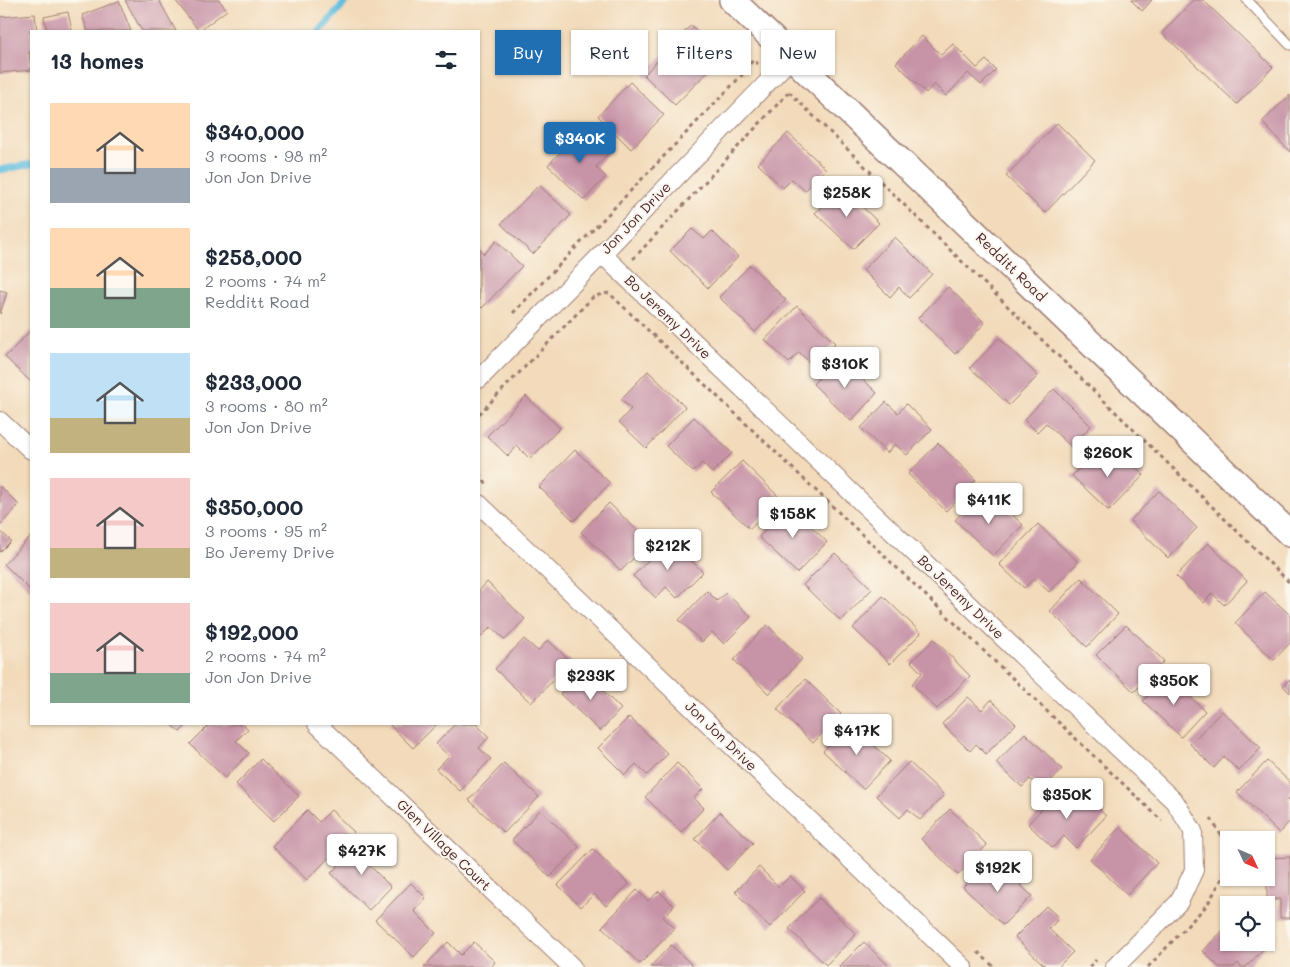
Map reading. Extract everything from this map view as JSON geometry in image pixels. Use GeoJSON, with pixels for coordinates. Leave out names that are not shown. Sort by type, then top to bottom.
{"type":"FeatureCollection","features":[{"type":"Feature","properties":{"kind":"street","name":"Redditt Road"},"geometry":{"type":"LineString","coordinates":[[732,0],[764,30]]}},
{"type":"Feature","properties":{"kind":"street","name":"Redditt Road"},"geometry":{"type":"LineString","coordinates":[[811,75],[1290,534]]}},
{"type":"Feature","properties":{"kind":"street","name":"Jon Jon Drive"},"geometry":{"type":"LineString","coordinates":[[480,378],[773,76]]}},
{"type":"Feature","properties":{"kind":"street","name":"Bo Jeremy Drive"},"geometry":{"type":"LineString","coordinates":[[602,254],[1175,802],[1193,831],[1194,870],[1179,902],[1115,967]]}},
{"type":"Feature","properties":{"kind":"street"},"geometry":{"type":"LineString","coordinates":[[0,420],[30,449]]}},
{"type":"Feature","properties":{"kind":"street","name":"Jon Jon Drive"},"geometry":{"type":"LineString","coordinates":[[480,505],[963,967]]}},
{"type":"Feature","properties":{"kind":"street","name":"Glen Village Court"},"geometry":{"type":"LineString","coordinates":[[318,725],[572,967]]}},
{"type":"Feature","properties":{"kind":"lane"},"geometry":{"type":"LineString","coordinates":[[1247,0],[1290,45]]}},
{"type":"Feature","properties":{"kind":"path"},"geometry":{"type":"LineString","coordinates":[[513,313],[741,76],[753,60],[773,76],[1290,584]]}},
{"type":"Feature","properties":{"kind":"path"},"geometry":{"type":"LineString","coordinates":[[642,265],[634,258],[789,92]]}},
{"type":"Feature","properties":{"kind":"path"},"geometry":{"type":"LineString","coordinates":[[480,413],[594,296],[609,293],[1165,825]]}},
{"type":"Feature","properties":{"kind":"path"},"geometry":{"type":"LineString","coordinates":[[1148,967],[1207,905],[1223,877],[1223,838],[1208,814]]}},
{"type":"Feature","properties":{"kind":"path"},"geometry":{"type":"LineString","coordinates":[[1089,967],[1102,954]]}},
{"type":"Feature","properties":{"kind":"building"},"geometry":{"type":"Polygon","coordinates":[[[125,0],[159,0],[175,30],[141,30],[125,0]]]}},
{"type":"Feature","properties":{"kind":"building"},"geometry":{"type":"Polygon","coordinates":[[[175,0],[219,0],[227,10],[198,30],[175,0]]]}},
{"type":"Feature","properties":{"kind":"building"},"geometry":{"type":"Polygon","coordinates":[[[1131,0],[1152,0],[1142,11],[1131,0]]]}},
{"type":"Feature","properties":{"kind":"building"},"geometry":{"type":"Polygon","coordinates":[[[1193,0],[1203,0],[1273,67],[1237,104],[1162,33],[1193,0]]]}},
{"type":"Feature","properties":{"kind":"building"},"geometry":{"type":"Polygon","coordinates":[[[119,1],[131,30],[88,30],[82,15],[119,1]]]}},
{"type":"Feature","properties":{"kind":"building"},"geometry":{"type":"Polygon","coordinates":[[[68,12],[72,30],[47,30],[44,17],[68,12]]]}},
{"type":"Feature","properties":{"kind":"building"},"geometry":{"type":"Polygon","coordinates":[[[35,14],[37,30],[30,30],[30,70],[0,73],[0,17],[35,14]]]}},
{"type":"Feature","properties":{"kind":"building"},"geometry":{"type":"Polygon","coordinates":[[[691,25],[696,30],[686,30],[691,25]]]}},
{"type":"Feature","properties":{"kind":"building"},"geometry":{"type":"Polygon","coordinates":[[[922,36],[941,55],[953,44],[977,68],[986,60],[996,70],[981,85],[968,73],[946,96],[934,84],[926,93],[896,63],[922,36]]]}},
{"type":"Feature","properties":{"kind":"building"},"geometry":{"type":"Polygon","coordinates":[[[658,60],[658,75],[704,75],[675,105],[644,75],[648,75],[648,71],[658,60]]]}},
{"type":"Feature","properties":{"kind":"building"},"geometry":{"type":"Polygon","coordinates":[[[630,82],[664,115],[631,149],[598,116],[630,82]]]}},
{"type":"Feature","properties":{"kind":"building"},"geometry":{"type":"Polygon","coordinates":[[[1290,95],[1290,152],[1262,122],[1290,95]]]}},
{"type":"Feature","properties":{"kind":"building"},"geometry":{"type":"Polygon","coordinates":[[[1057,123],[1095,160],[1045,213],[1006,176],[1057,123]]]}},
{"type":"Feature","properties":{"kind":"building"},"geometry":{"type":"Polygon","coordinates":[[[582,129],[608,154],[596,167],[606,177],[584,200],[548,165],[582,129]]]}},
{"type":"Feature","properties":{"kind":"building"},"geometry":{"type":"Polygon","coordinates":[[[788,133],[826,169],[805,191],[792,179],[783,188],[758,164],[788,133]]]}},
{"type":"Feature","properties":{"kind":"building"},"geometry":{"type":"Polygon","coordinates":[[[539,185],[571,215],[533,254],[501,224],[539,185]]]}},
{"type":"Feature","properties":{"kind":"building"},"geometry":{"type":"Polygon","coordinates":[[[841,186],[879,223],[853,249],[815,213],[841,186]]]}},
{"type":"Feature","properties":{"kind":"building"},"geometry":{"type":"Polygon","coordinates":[[[692,229],[704,239],[712,231],[738,257],[708,288],[670,251],[692,229]]]}},
{"type":"Feature","properties":{"kind":"building"},"geometry":{"type":"Polygon","coordinates":[[[895,237],[932,274],[909,298],[899,287],[890,297],[863,270],[895,237]]]}},
{"type":"Feature","properties":{"kind":"building"},"geometry":{"type":"Polygon","coordinates":[[[496,241],[522,266],[482,308],[480,306],[480,249],[484,254],[496,241]]]}},
{"type":"Feature","properties":{"kind":"building"},"geometry":{"type":"Polygon","coordinates":[[[750,265],[786,300],[755,332],[719,297],[750,265]]]}},
{"type":"Feature","properties":{"kind":"building"},"geometry":{"type":"Polygon","coordinates":[[[948,287],[985,323],[955,354],[918,318],[948,287]]]}},
{"type":"Feature","properties":{"kind":"building"},"geometry":{"type":"Polygon","coordinates":[[[0,290],[7,292],[0,314],[0,290]]]}},
{"type":"Feature","properties":{"kind":"building"},"geometry":{"type":"Polygon","coordinates":[[[797,306],[835,343],[813,366],[799,352],[789,363],[765,340],[797,306]]]}},
{"type":"Feature","properties":{"kind":"building"},"geometry":{"type":"Polygon","coordinates":[[[30,331],[30,381],[5,357],[30,331]]]}},
{"type":"Feature","properties":{"kind":"building"},"geometry":{"type":"Polygon","coordinates":[[[999,338],[1038,376],[1009,405],[970,368],[999,338]]]}},
{"type":"Feature","properties":{"kind":"building"},"geometry":{"type":"Polygon","coordinates":[[[840,357],[877,393],[851,421],[813,384],[840,357]]]}},
{"type":"Feature","properties":{"kind":"building"},"geometry":{"type":"Polygon","coordinates":[[[648,371],[685,407],[646,448],[619,422],[631,409],[621,399],[648,371]]]}},
{"type":"Feature","properties":{"kind":"building"},"geometry":{"type":"Polygon","coordinates":[[[1054,389],[1091,426],[1071,447],[1046,423],[1037,432],[1024,420],[1054,389]]]}},
{"type":"Feature","properties":{"kind":"building"},"geometry":{"type":"Polygon","coordinates":[[[526,396],[560,428],[530,459],[517,446],[508,456],[487,436],[526,396]]]}},
{"type":"Feature","properties":{"kind":"building"},"geometry":{"type":"Polygon","coordinates":[[[886,402],[898,413],[906,404],[932,429],[907,455],[895,444],[887,453],[861,428],[886,402]]]}},
{"type":"Feature","properties":{"kind":"building"},"geometry":{"type":"Polygon","coordinates":[[[694,417],[732,453],[712,473],[702,463],[693,472],[666,446],[694,417]]]}},
{"type":"Feature","properties":{"kind":"building"},"geometry":{"type":"Polygon","coordinates":[[[938,443],[976,480],[946,511],[908,474],[938,443]]]}},
{"type":"Feature","properties":{"kind":"building"},"geometry":{"type":"Polygon","coordinates":[[[575,450],[610,483],[574,521],[539,487],[575,450]]]}},
{"type":"Feature","properties":{"kind":"building"},"geometry":{"type":"Polygon","coordinates":[[[1096,451],[1110,464],[1121,453],[1144,475],[1109,511],[1072,476],[1096,451]]]}},
{"type":"Feature","properties":{"kind":"building"},"geometry":{"type":"Polygon","coordinates":[[[742,461],[780,498],[750,529],[711,492],[742,461]]]}},
{"type":"Feature","properties":{"kind":"building"},"geometry":{"type":"Polygon","coordinates":[[[0,486],[19,505],[0,525],[0,486]]]}},
{"type":"Feature","properties":{"kind":"building"},"geometry":{"type":"Polygon","coordinates":[[[1159,491],[1197,528],[1168,558],[1130,521],[1159,491]]]}},
{"type":"Feature","properties":{"kind":"building"},"geometry":{"type":"Polygon","coordinates":[[[975,499],[987,510],[997,500],[1023,525],[993,556],[955,520],[975,499]]]}},
{"type":"Feature","properties":{"kind":"building"},"geometry":{"type":"Polygon","coordinates":[[[609,503],[649,542],[621,571],[581,532],[609,503]]]}},
{"type":"Feature","properties":{"kind":"building"},"geometry":{"type":"Polygon","coordinates":[[[789,505],[827,542],[797,573],[759,537],[789,505]]]}},
{"type":"Feature","properties":{"kind":"building"},"geometry":{"type":"Polygon","coordinates":[[[1038,524],[1078,562],[1049,592],[1034,578],[1024,588],[999,564],[1038,524]]]}},
{"type":"Feature","properties":{"kind":"building"},"geometry":{"type":"Polygon","coordinates":[[[0,531],[11,541],[0,552],[0,531]]]}},
{"type":"Feature","properties":{"kind":"building"},"geometry":{"type":"Polygon","coordinates":[[[30,537],[30,590],[4,564],[30,537]]]}},
{"type":"Feature","properties":{"kind":"building"},"geometry":{"type":"Polygon","coordinates":[[[669,539],[703,572],[677,598],[666,587],[656,598],[633,576],[669,539]]]}},
{"type":"Feature","properties":{"kind":"building"},"geometry":{"type":"Polygon","coordinates":[[[1208,543],[1247,581],[1224,605],[1212,593],[1204,603],[1176,576],[1208,543]]]}},
{"type":"Feature","properties":{"kind":"building"},"geometry":{"type":"Polygon","coordinates":[[[835,553],[872,589],[841,621],[803,585],[835,553]]]}},
{"type":"Feature","properties":{"kind":"building"},"geometry":{"type":"Polygon","coordinates":[[[1081,578],[1118,614],[1087,647],[1050,611],[1081,578]]]}},
{"type":"Feature","properties":{"kind":"building"},"geometry":{"type":"Polygon","coordinates":[[[487,582],[525,619],[505,640],[491,627],[480,638],[480,590],[487,582]]]}},
{"type":"Feature","properties":{"kind":"building"},"geometry":{"type":"Polygon","coordinates":[[[707,591],[717,601],[726,593],[751,617],[724,644],[712,632],[702,642],[679,620],[707,591]]]}},
{"type":"Feature","properties":{"kind":"building"},"geometry":{"type":"Polygon","coordinates":[[[1265,592],[1290,615],[1290,643],[1274,660],[1235,623],[1265,592]]]}},
{"type":"Feature","properties":{"kind":"building"},"geometry":{"type":"Polygon","coordinates":[[[883,596],[921,633],[890,664],[853,628],[883,596]]]}},
{"type":"Feature","properties":{"kind":"building"},"geometry":{"type":"Polygon","coordinates":[[[767,625],[802,659],[769,694],[734,660],[767,625]]]}},
{"type":"Feature","properties":{"kind":"building"},"geometry":{"type":"Polygon","coordinates":[[[1126,625],[1164,661],[1134,692],[1096,655],[1126,625]]]}},
{"type":"Feature","properties":{"kind":"building"},"geometry":{"type":"Polygon","coordinates":[[[524,639],[538,651],[548,640],[571,662],[531,703],[495,669],[524,639]]]}},
{"type":"Feature","properties":{"kind":"building"},"geometry":{"type":"Polygon","coordinates":[[[934,639],[970,676],[937,709],[912,684],[922,673],[911,662],[934,639]]]}},
{"type":"Feature","properties":{"kind":"building"},"geometry":{"type":"Polygon","coordinates":[[[583,671],[621,709],[600,731],[560,694],[583,671]]]}},
{"type":"Feature","properties":{"kind":"building"},"geometry":{"type":"Polygon","coordinates":[[[1168,675],[1205,711],[1181,737],[1143,701],[1168,675]]]}},
{"type":"Feature","properties":{"kind":"building"},"geometry":{"type":"Polygon","coordinates":[[[805,679],[841,714],[813,743],[777,709],[805,679]]]}},
{"type":"Feature","properties":{"kind":"building"},"geometry":{"type":"Polygon","coordinates":[[[1290,679],[1290,693],[1283,686],[1290,679]]]}},
{"type":"Feature","properties":{"kind":"building"},"geometry":{"type":"Polygon","coordinates":[[[968,697],[982,710],[991,700],[1016,724],[986,754],[976,744],[970,751],[942,724],[968,697]]]}},
{"type":"Feature","properties":{"kind":"building"},"geometry":{"type":"Polygon","coordinates":[[[1222,711],[1261,748],[1239,771],[1224,757],[1214,768],[1190,744],[1222,711]]]}},
{"type":"Feature","properties":{"kind":"building"},"geometry":{"type":"Polygon","coordinates":[[[629,717],[668,754],[647,775],[636,764],[625,775],[598,748],[629,717]]]}},
{"type":"Feature","properties":{"kind":"building"},"geometry":{"type":"Polygon","coordinates":[[[851,723],[890,761],[863,789],[823,751],[851,723]]]}},
{"type":"Feature","properties":{"kind":"building"},"geometry":{"type":"Polygon","coordinates":[[[172,725],[187,725],[180,732],[172,725]]]}},
{"type":"Feature","properties":{"kind":"building"},"geometry":{"type":"Polygon","coordinates":[[[209,725],[244,725],[248,729],[236,741],[249,753],[225,778],[190,744],[209,725]]]}},
{"type":"Feature","properties":{"kind":"building"},"geometry":{"type":"Polygon","coordinates":[[[390,725],[436,725],[413,748],[390,725]]]}},
{"type":"Feature","properties":{"kind":"building"},"geometry":{"type":"Polygon","coordinates":[[[454,725],[477,725],[489,737],[479,748],[491,759],[460,791],[436,769],[449,756],[436,744],[454,725]]]}},
{"type":"Feature","properties":{"kind":"building"},"geometry":{"type":"Polygon","coordinates":[[[1025,733],[1062,769],[1042,790],[1030,779],[1022,787],[996,763],[1025,733]]]}},
{"type":"Feature","properties":{"kind":"building"},"geometry":{"type":"Polygon","coordinates":[[[261,759],[299,796],[274,821],[236,784],[261,759]]]}},
{"type":"Feature","properties":{"kind":"building"},"geometry":{"type":"Polygon","coordinates":[[[1267,761],[1290,782],[1290,797],[1288,799],[1290,801],[1290,821],[1279,833],[1237,792],[1267,761]]]}},
{"type":"Feature","properties":{"kind":"building"},"geometry":{"type":"Polygon","coordinates":[[[909,762],[944,795],[920,820],[908,809],[900,818],[876,796],[909,762]]]}},
{"type":"Feature","properties":{"kind":"building"},"geometry":{"type":"Polygon","coordinates":[[[504,763],[539,797],[504,833],[469,800],[504,763]]]}},
{"type":"Feature","properties":{"kind":"building"},"geometry":{"type":"Polygon","coordinates":[[[677,763],[703,789],[694,798],[704,808],[681,832],[645,797],[677,763]]]}},
{"type":"Feature","properties":{"kind":"building"},"geometry":{"type":"Polygon","coordinates":[[[1059,791],[1074,806],[1084,795],[1106,816],[1076,848],[1064,836],[1053,848],[1028,824],[1059,791]]]}},
{"type":"Feature","properties":{"kind":"building"},"geometry":{"type":"Polygon","coordinates":[[[950,809],[987,845],[958,875],[921,839],[950,809]]]}},
{"type":"Feature","properties":{"kind":"building"},"geometry":{"type":"Polygon","coordinates":[[[307,810],[319,822],[331,810],[354,832],[307,880],[272,846],[307,810]]]}},
{"type":"Feature","properties":{"kind":"building"},"geometry":{"type":"Polygon","coordinates":[[[540,810],[579,847],[550,877],[512,840],[540,810]]]}},
{"type":"Feature","properties":{"kind":"building"},"geometry":{"type":"Polygon","coordinates":[[[720,812],[753,843],[727,870],[695,839],[720,812]]]}},
{"type":"Feature","properties":{"kind":"building"},"geometry":{"type":"Polygon","coordinates":[[[1120,827],[1157,863],[1127,895],[1090,859],[1120,827]]]}},
{"type":"Feature","properties":{"kind":"building"},"geometry":{"type":"Polygon","coordinates":[[[363,840],[379,855],[369,865],[391,887],[369,910],[331,873],[363,840]]]}},
{"type":"Feature","properties":{"kind":"building"},"geometry":{"type":"Polygon","coordinates":[[[593,849],[629,884],[606,906],[594,894],[581,907],[558,885],[593,849]]]}},
{"type":"Feature","properties":{"kind":"building"},"geometry":{"type":"Polygon","coordinates":[[[1290,857],[1290,918],[1280,918],[1280,899],[1275,899],[1275,896],[1267,896],[1267,886],[1275,886],[1275,858],[1290,857]]]}},
{"type":"Feature","properties":{"kind":"building"},"geometry":{"type":"Polygon","coordinates":[[[986,863],[997,874],[1003,868],[1032,896],[1003,925],[963,887],[986,863]]]}},
{"type":"Feature","properties":{"kind":"building"},"geometry":{"type":"Polygon","coordinates":[[[759,867],[779,887],[790,876],[805,891],[770,927],[735,892],[759,867]]]}},
{"type":"Feature","properties":{"kind":"building"},"geometry":{"type":"Polygon","coordinates":[[[411,883],[426,898],[414,911],[436,933],[414,957],[375,920],[411,883]]]}},
{"type":"Feature","properties":{"kind":"building"},"geometry":{"type":"Polygon","coordinates":[[[637,890],[648,901],[659,891],[674,906],[663,917],[675,928],[640,964],[602,927],[637,890]]]}},
{"type":"Feature","properties":{"kind":"building"},"geometry":{"type":"Polygon","coordinates":[[[819,898],[856,934],[826,965],[789,929],[819,898]]]}},
{"type":"Feature","properties":{"kind":"building"},"geometry":{"type":"Polygon","coordinates":[[[1046,906],[1059,918],[1049,929],[1073,952],[1058,967],[1046,967],[1015,937],[1046,906]]]}},
{"type":"Feature","properties":{"kind":"building"},"geometry":{"type":"Polygon","coordinates":[[[1220,933],[1220,951],[1261,951],[1246,967],[1241,967],[1238,963],[1234,967],[1219,967],[1203,951],[1220,933]]]}},
{"type":"Feature","properties":{"kind":"building"},"geometry":{"type":"Polygon","coordinates":[[[448,942],[461,955],[474,942],[495,962],[491,967],[424,967],[448,942]]]}},
{"type":"Feature","properties":{"kind":"building"},"geometry":{"type":"Polygon","coordinates":[[[864,942],[890,967],[839,967],[864,942]]]}},
{"type":"Feature","properties":{"kind":"building"},"geometry":{"type":"Polygon","coordinates":[[[671,945],[694,967],[650,967],[671,945]]]}},
{"type":"Feature","properties":{"kind":"waterway"},"geometry":{"type":"LineString","coordinates":[[321,30],[347,0]]}},
{"type":"Feature","properties":{"kind":"waterway"},"geometry":{"type":"LineString","coordinates":[[0,170],[30,164]]}}]}
